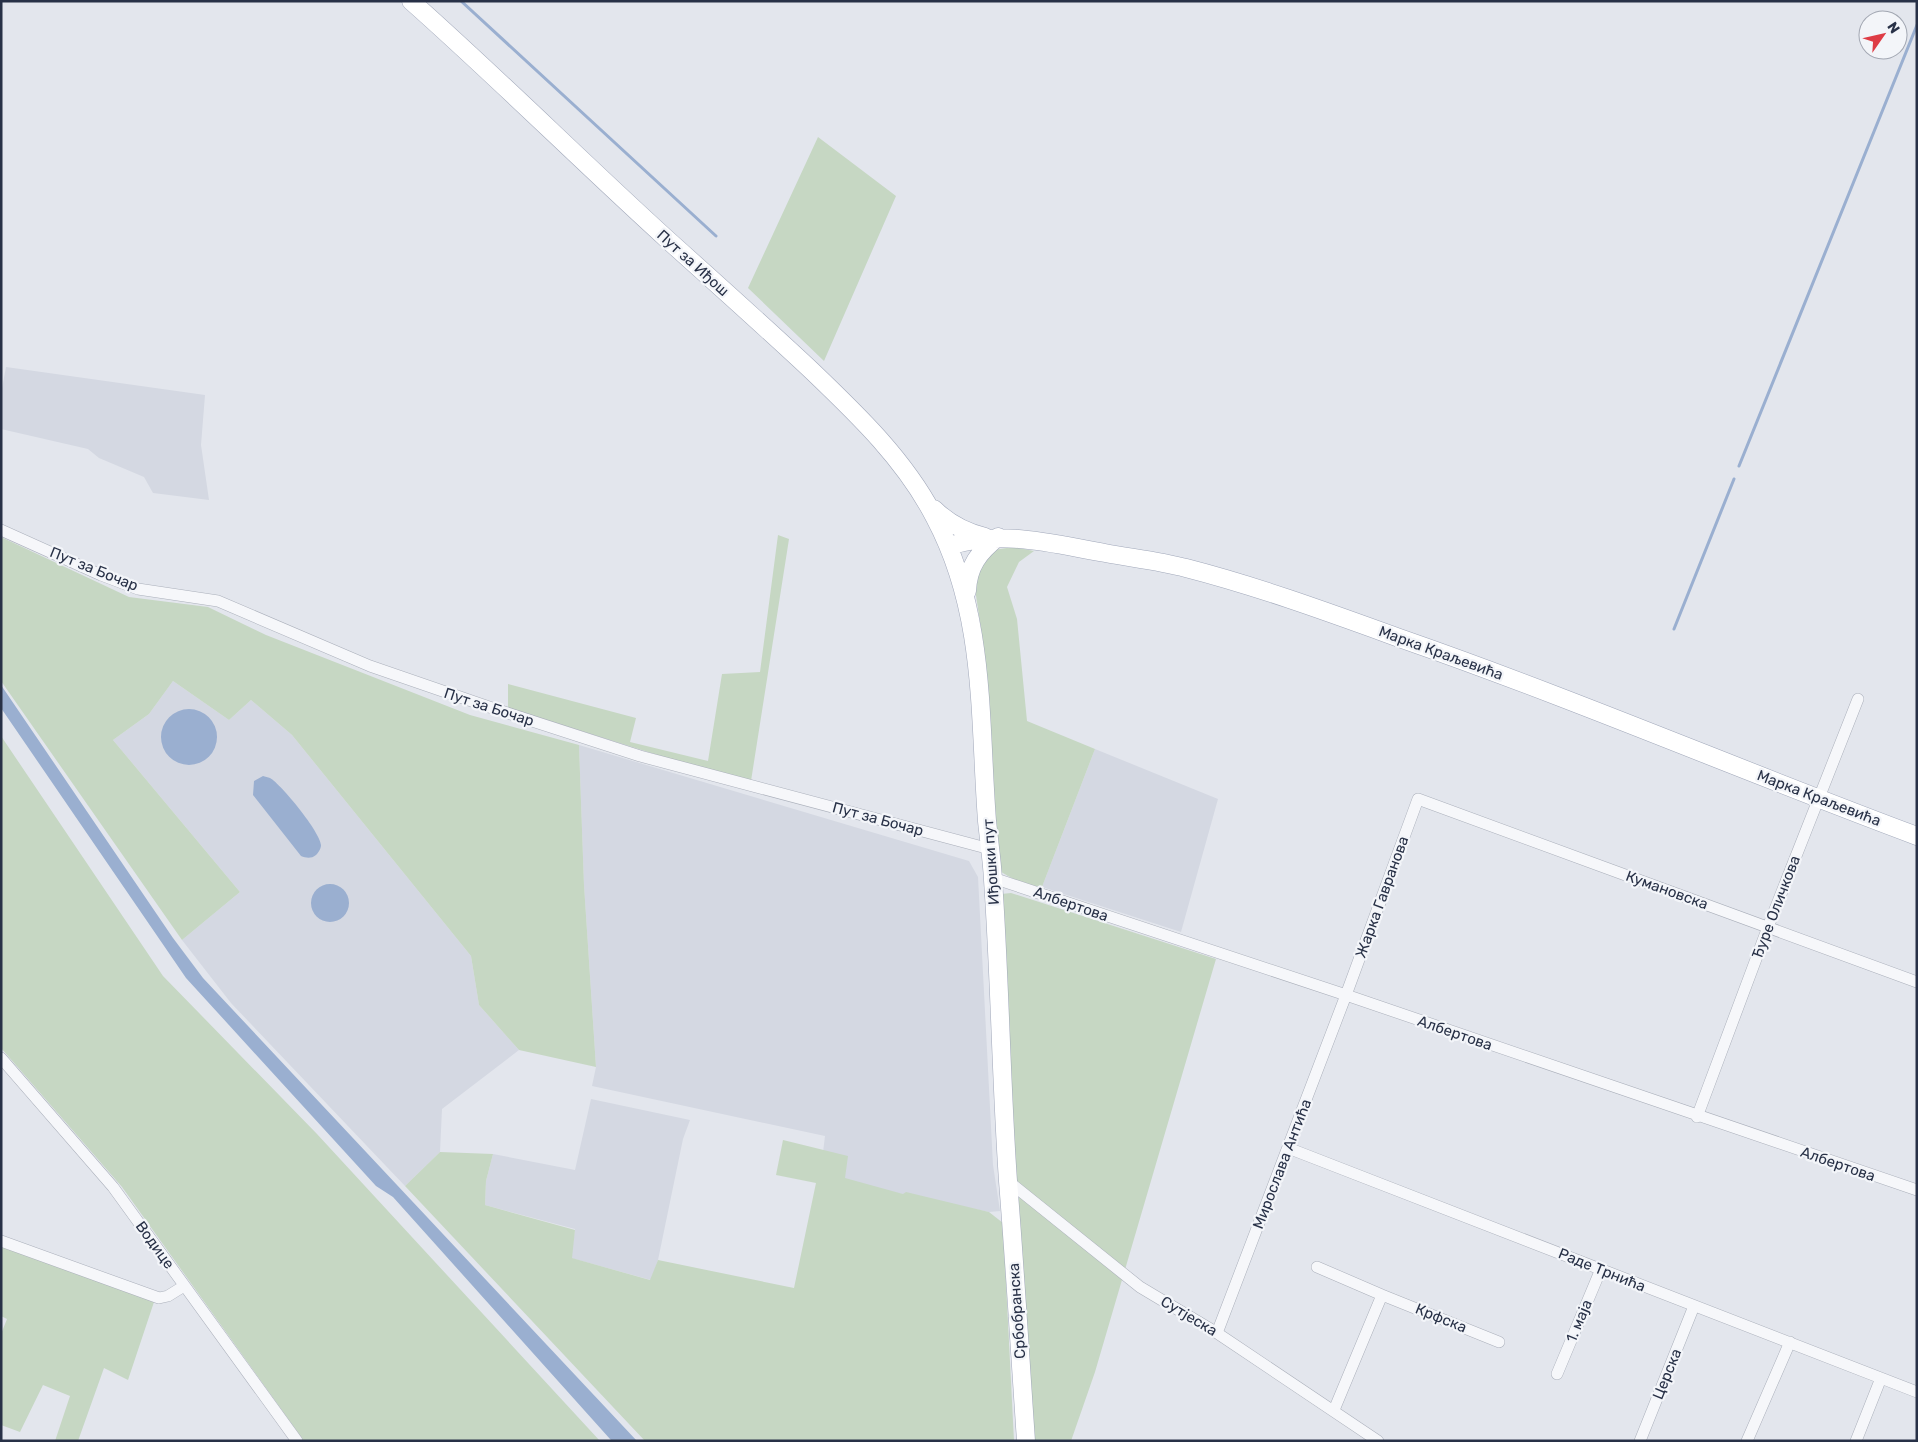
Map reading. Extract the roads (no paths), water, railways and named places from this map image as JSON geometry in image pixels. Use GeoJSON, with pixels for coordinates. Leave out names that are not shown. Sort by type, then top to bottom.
{"type":"FeatureCollection","features":[{"type":"Feature","properties":{"kind":"main road","name":"Пут за Иђош"},"geometry":{"type":"LineString","coordinates":[[411,1],[643,218],[830,389],[890,452],[926,502],[949,546]]}},
{"type":"Feature","properties":{"kind":"main road"},"geometry":{"type":"LineString","coordinates":[[926,502],[950,523],[965,531],[994,538],[976,558],[970,570],[967,599]]}},
{"type":"Feature","properties":{"kind":"main road","name":"Марка Краљевића"},"geometry":{"type":"LineString","coordinates":[[949,546],[961,542],[994,538],[1031,539],[1184,568],[1291,600],[1608,714],[1819,800],[1917,836]]}},
{"type":"Feature","properties":{"kind":"main road","name":"Иђошки пут"},"geometry":{"type":"LineString","coordinates":[[949,546],[967,599],[974,631],[978,673],[993,878],[1008,1181]]}},
{"type":"Feature","properties":{"kind":"main road","name":"Србобранска"},"geometry":{"type":"LineString","coordinates":[[1008,1181],[1026,1441]]}},
{"type":"Feature","properties":{"kind":"street","name":"Пут за Бочар"},"geometry":{"type":"LineString","coordinates":[[1,530],[101,575],[138,589],[218,601],[370,666],[640,756],[990,849]]}},
{"type":"Feature","properties":{"kind":"street","name":"Ђуре Оличкова"},"geometry":{"type":"LineString","coordinates":[[1698,1116],[1768,927],[1858,699]]}},
{"type":"Feature","properties":{"kind":"street","name":"Кумановска"},"geometry":{"type":"LineString","coordinates":[[1418,798],[1917,982]]}},
{"type":"Feature","properties":{"kind":"street","name":"Жарка Гавранова"},"geometry":{"type":"LineString","coordinates":[[1346,995],[1418,798]]}},
{"type":"Feature","properties":{"kind":"street","name":"Албертова"},"geometry":{"type":"LineString","coordinates":[[993,878],[1346,995],[1917,1190]]}},
{"type":"Feature","properties":{"kind":"street","name":"Мирослава Антића"},"geometry":{"type":"LineString","coordinates":[[1217,1333],[1346,995]]}},
{"type":"Feature","properties":{"kind":"street","name":"Водице"},"geometry":{"type":"LineString","coordinates":[[1,1058],[112,1187],[297,1441]]}},
{"type":"Feature","properties":{"kind":"street","name":"Раде Трнића"},"geometry":{"type":"LineString","coordinates":[[1288,1148],[1917,1392]]}},
{"type":"Feature","properties":{"kind":"street","name":"Сутјеска"},"geometry":{"type":"LineString","coordinates":[[1008,1181],[1140,1287],[1217,1333],[1378,1441]]}},
{"type":"Feature","properties":{"kind":"street"},"geometry":{"type":"LineString","coordinates":[[1,1241],[159,1298],[168,1296],[184,1286]]}},
{"type":"Feature","properties":{"kind":"street","name":"Крфска"},"geometry":{"type":"LineString","coordinates":[[1317,1267],[1499,1342]]}},
{"type":"Feature","properties":{"kind":"street","name":"1. маја"},"geometry":{"type":"LineString","coordinates":[[1557,1374],[1601,1269]]}},
{"type":"Feature","properties":{"kind":"street"},"geometry":{"type":"LineString","coordinates":[[1334,1410],[1382,1295]]}},
{"type":"Feature","properties":{"kind":"street","name":"Церска"},"geometry":{"type":"LineString","coordinates":[[1640,1441],[1694,1306]]}},
{"type":"Feature","properties":{"kind":"street"},"geometry":{"type":"LineString","coordinates":[[1747,1441],[1790,1342]]}},
{"type":"Feature","properties":{"kind":"street"},"geometry":{"type":"LineString","coordinates":[[1856,1441],[1880,1378]]}},
{"type":"Feature","properties":{"kind":"water"},"geometry":{"type":"Polygon","coordinates":[[[1,685],[173,938],[203,978],[637,1441],[612,1441],[610,1439],[393,1197],[376,1186],[186,978],[1,708],[1,685]]]}},
{"type":"Feature","properties":{"kind":"water"},"geometry":{"type":"Polygon","coordinates":[[[189,709],[200,711],[209,717],[215,726],[217,737],[215,748],[209,757],[200,763],[189,765],[178,763],[169,757],[163,748],[161,737],[163,726],[169,717],[178,711],[189,709]]]}},
{"type":"Feature","properties":{"kind":"water"},"geometry":{"type":"Polygon","coordinates":[[[263,776],[270,778],[283,789],[315,830],[321,848],[314,856],[308,858],[301,856],[253,795],[254,781],[263,776]]]}},
{"type":"Feature","properties":{"kind":"water"},"geometry":{"type":"Polygon","coordinates":[[[330,884],[344,889],[349,903],[344,917],[330,922],[316,917],[311,903],[316,889],[330,884]]]}},
{"type":"Feature","properties":{"kind":"waterway"},"geometry":{"type":"LineString","coordinates":[[461,1],[716,236]]}},
{"type":"Feature","properties":{"kind":"waterway"},"geometry":{"type":"LineString","coordinates":[[1739,466],[1917,25]]}},
{"type":"Feature","properties":{"kind":"waterway"},"geometry":{"type":"LineString","coordinates":[[1674,629],[1734,479]]}}]}
